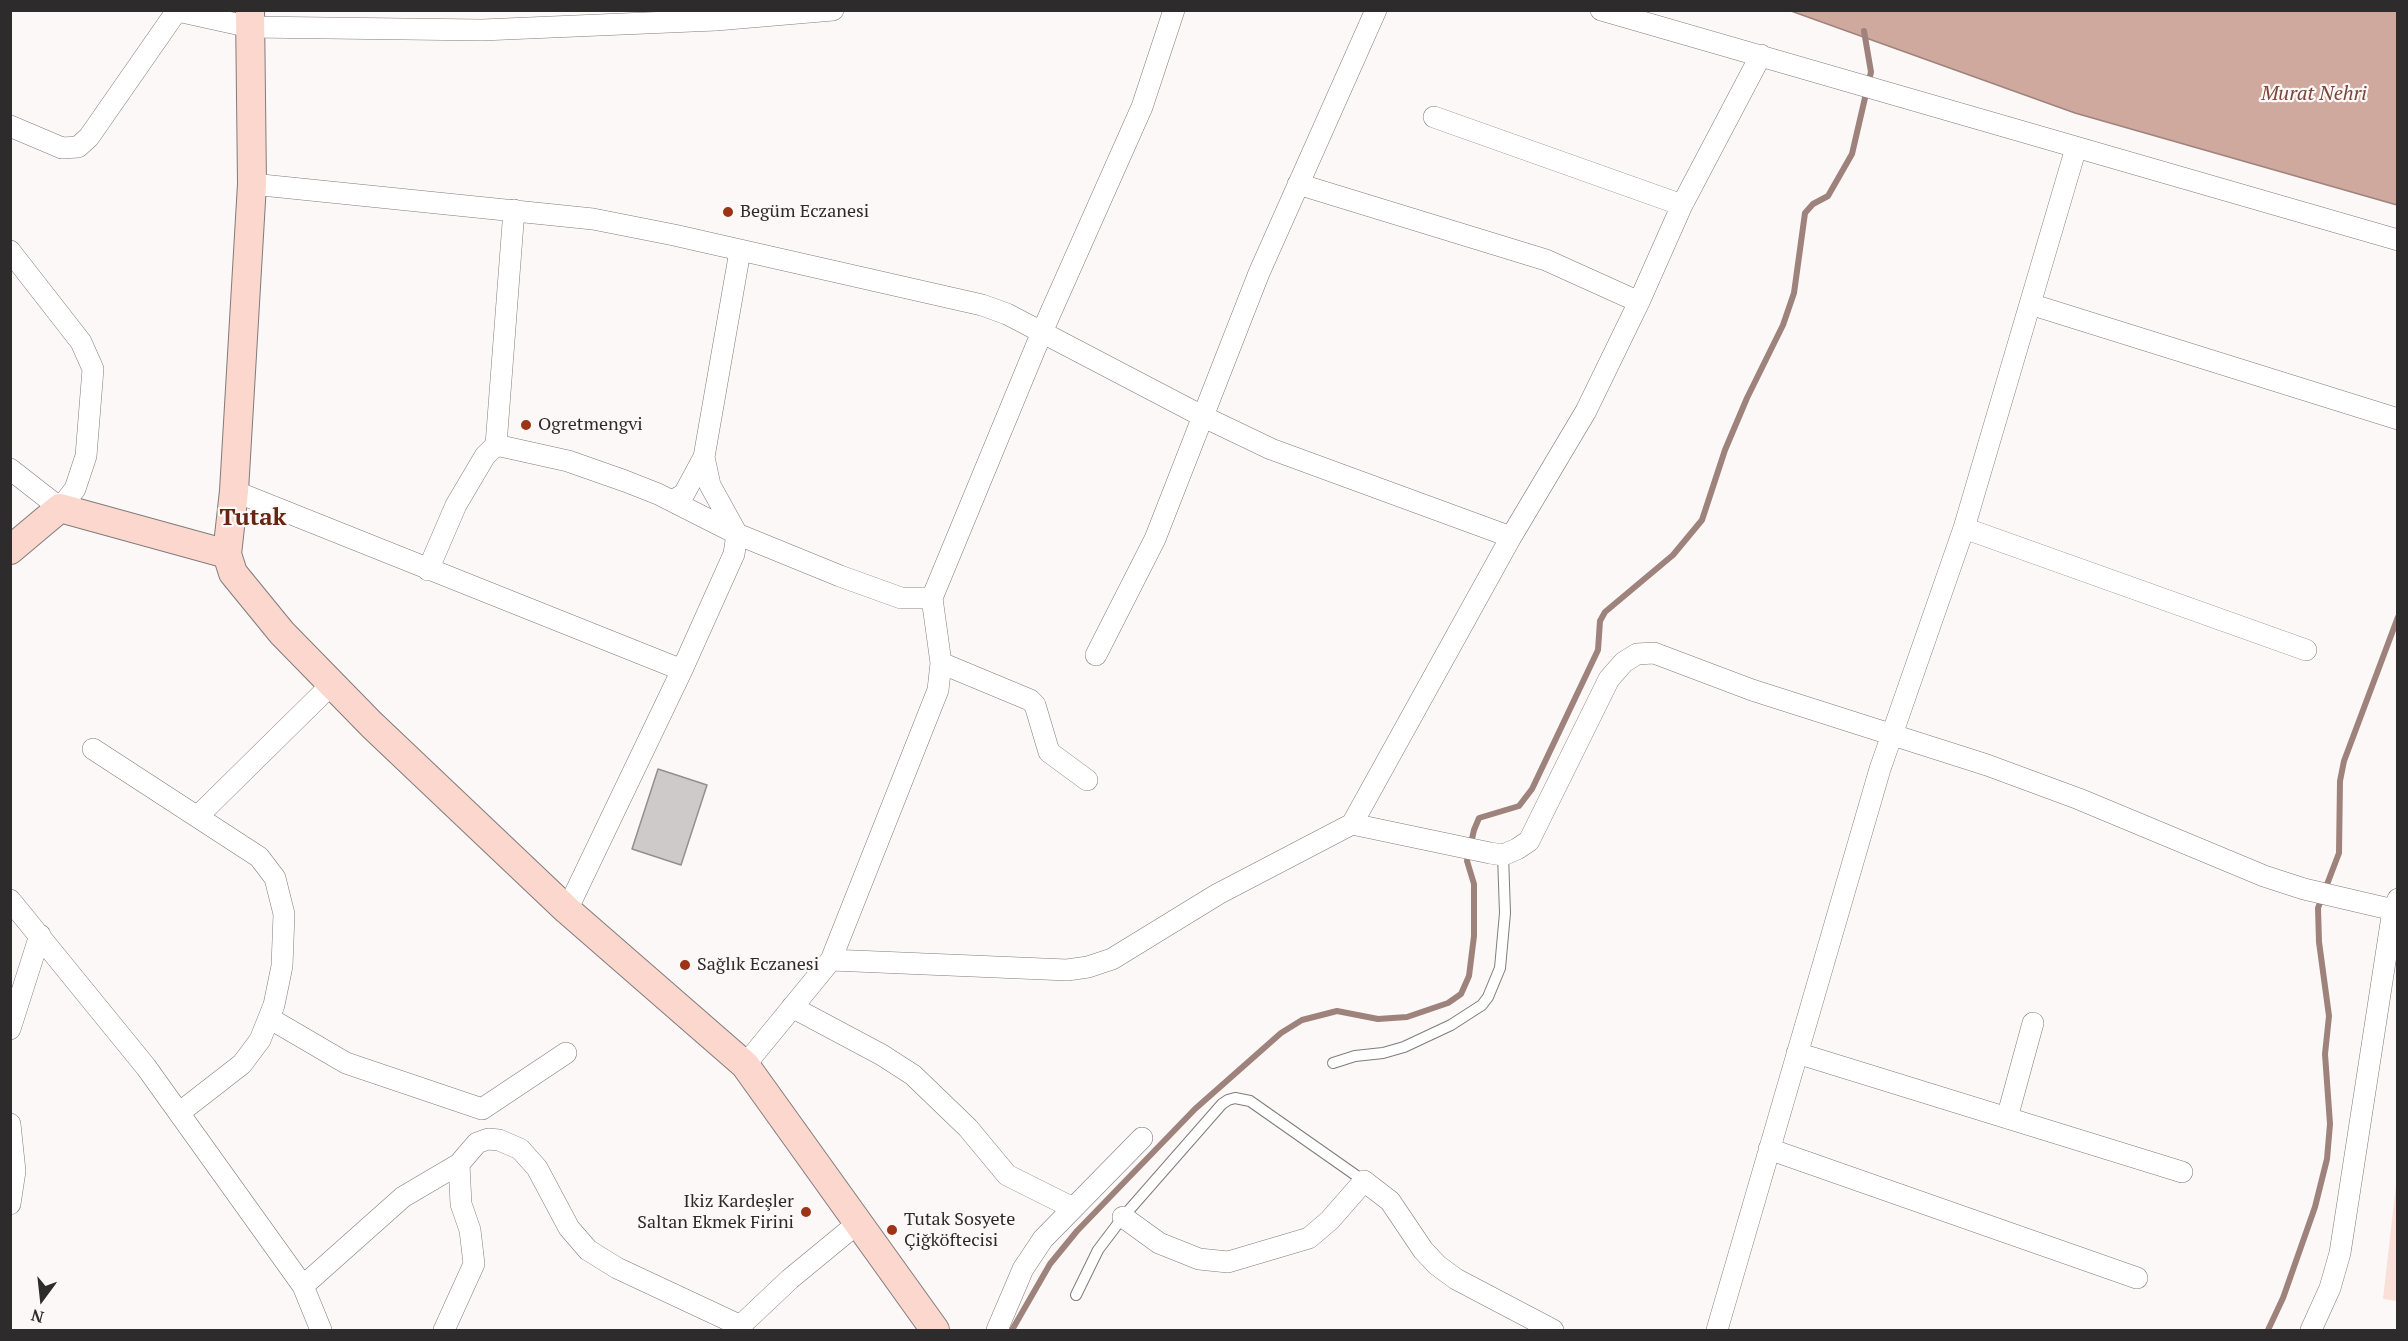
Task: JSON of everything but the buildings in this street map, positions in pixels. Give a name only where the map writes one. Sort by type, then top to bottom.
[{"type":"main road","points":[[250,19],[252,184],[234,491],[227,554],[233,573],[243,588],[331,685],[567,910],[745,1065],[935,1330]]},
{"type":"main road","points":[[10,549],[60,508],[227,554]]},
{"type":"street","points":[[10,126],[62,148],[78,147],[89,137],[174,11],[250,19],[482,30],[716,20],[833,10]]},
{"type":"street","points":[[745,1065],[831,960],[938,690],[941,663],[932,598],[1042,332],[1142,107],[1174,10]]},
{"type":"street","points":[[1096,655],[1147,557],[1202,416],[1298,184],[1376,10]]},
{"type":"street","points":[[1601,10],[2397,240]]},
{"type":"street","points":[[831,960],[1067,970],[1088,967],[1112,959],[1218,894],[1352,824],[1511,537],[1586,411],[1639,302],[1682,205],[1761,55]]},
{"type":"street","points":[[1434,117],[1682,205]]},
{"type":"street","points":[[1717,1330],[1880,769],[1964,528],[2076,148]]},
{"type":"street","points":[[252,184],[514,210],[605,222],[982,305],[1042,332],[1202,416],[1271,449],[1511,537]]},
{"type":"street","points":[[1298,184],[1545,260],[1639,302]]},
{"type":"street","points":[[428,570],[456,505],[485,456],[496,445],[514,210]]},
{"type":"street","points":[[672,501],[684,494],[704,457],[740,250]]},
{"type":"street","points":[[10,251],[81,342],[93,369],[86,456],[75,489],[60,508],[10,469]]},
{"type":"street","points":[[2030,304],[2397,419]]},
{"type":"street","points":[[496,445],[568,461],[672,501],[737,534],[901,598],[932,598]]},
{"type":"street","points":[[567,910],[726,575],[737,534],[710,485],[704,457]]},
{"type":"street","points":[[234,491],[682,670]]},
{"type":"street","points":[[1964,528],[2306,650]]},
{"type":"street","points":[[1352,824],[1496,854],[1529,841],[1609,679],[1624,662],[1637,654],[1654,653],[1752,690],[2079,798],[2235,865],[2304,889],[2339,898],[2396,907],[2340,1253],[2330,1288],[2311,1330]]},
{"type":"street","points":[[941,663],[1030,700],[1035,705],[1049,752],[1087,780]]},
{"type":"street","points":[[198,816],[331,685]]},
{"type":"street","points":[[93,749],[259,857],[274,878],[284,914],[282,966],[269,1018],[260,1040],[242,1064],[179,1113]]},
{"type":"street","points":[[10,900],[124,1039],[179,1113],[303,1286],[321,1330]]},
{"type":"street","points":[[10,1029],[40,935]]},
{"type":"street","points":[[792,1007],[872,1050],[913,1076],[968,1128],[1007,1175],[1071,1208]]},
{"type":"street","points":[[269,1018],[346,1063],[482,1109]]},
{"type":"street","points":[[2007,1118],[2033,1023]]},
{"type":"street","points":[[482,1109],[566,1053]]},
{"type":"street","points":[[1797,1053],[2182,1172]]},
{"type":"street","points":[[482,1109],[488,1139]]},
{"type":"street","points":[[10,1124],[15,1171],[10,1204]]},
{"type":"street","points":[[997,1330],[1023,1269],[1043,1239],[1142,1138]]},
{"type":"street","points":[[303,1286],[403,1197],[459,1164],[477,1143],[488,1139],[499,1140],[520,1149],[537,1168],[568,1228],[588,1250],[617,1268],[738,1328],[790,1279],[858,1223]]},
{"type":"street","points":[[1769,1149],[2137,1278]]},
{"type":"street","points":[[444,1330],[474,1264],[470,1230],[461,1204],[459,1164]]},
{"type":"street","points":[[1123,1217],[1160,1243],[1199,1259],[1228,1262],[1309,1238],[1330,1220],[1364,1181],[1390,1201],[1423,1250],[1437,1265],[1456,1279],[1553,1330]]},
{"type":"lane","points":[[1333,1063],[1355,1056],[1383,1053],[1404,1047],[1451,1024],[1482,1005],[1488,998],[1500,968],[1505,913],[1496,854]]},
{"type":"lane","points":[[1076,1295],[1098,1250],[1123,1217],[1222,1104],[1235,1098],[1250,1101],[1364,1181]]},
{"type":"shaded area","points":[[2397,1176],[2397,1301],[2383,1299]]},
{"type":"water","name":"Murat Nehri","points":[[1791,11],[2397,11],[2397,205],[2075,113]]},
{"type":"waterway","points":[[1012,1330],[1050,1264],[1077,1231],[1195,1109],[1281,1033],[1302,1020],[1337,1011],[1378,1019],[1407,1017],[1448,1003],[1461,994],[1469,976],[1474,936],[1474,884],[1467,861],[1479,818],[1519,806],[1532,789],[1598,650],[1600,621],[1605,612],[1673,555],[1702,520],[1725,450],[1747,398],[1783,325],[1794,293],[1805,213],[1813,204],[1828,196],[1852,154],[1871,72],[1864,31]]},
{"type":"waterway","points":[[2268,1330],[2283,1298],[2315,1207],[2327,1159],[2330,1124],[2325,1054],[2329,1016],[2319,942],[2318,908],[2339,853],[2340,781],[2344,761],[2398,617]]},
{"type":"place","name":"Begüm Eczanesi","points":[[728,212]]},
{"type":"place","name":"Ogretmengvi","points":[[526,425]]},
{"type":"place","name":"Sağlık Eczanesi","points":[[685,965]]},
{"type":"place","name":"Ikiz Kardeşler Saltan Ekmek Firini","points":[[806,1212]]},
{"type":"place","name":"Tutak Sosyete Çiğköftecisi","points":[[892,1230]]},
{"type":"district","name":"Tutak","points":[[253,518]]}]
